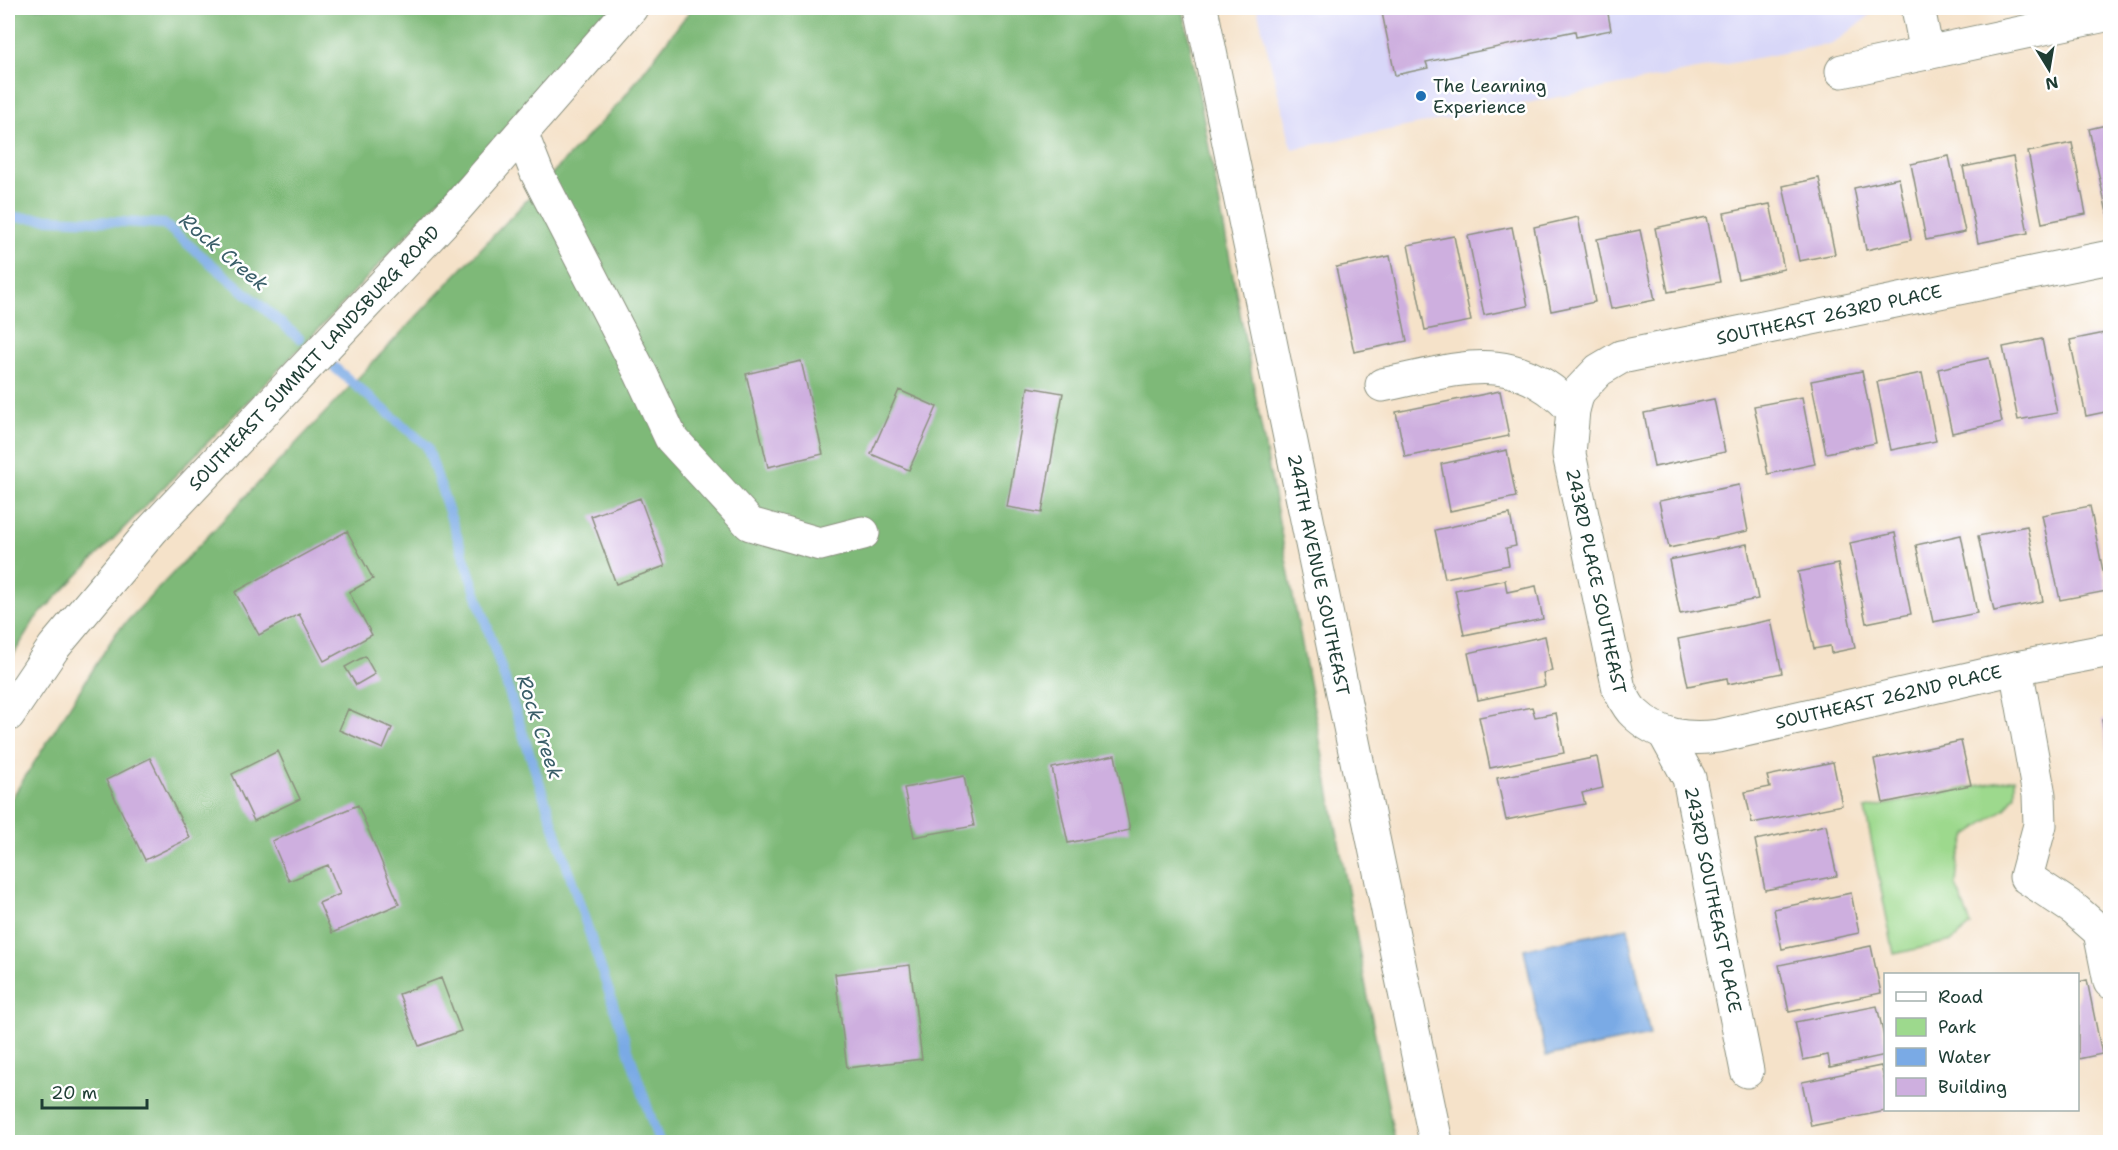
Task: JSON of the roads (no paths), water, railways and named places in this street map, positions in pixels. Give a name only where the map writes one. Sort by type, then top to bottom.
[{"type":"street","name":"SOUTHEAST SUMMIT LANDSBURG ROAD","points":[[8,716],[54,647],[152,530],[449,216],[631,8]]},
{"type":"street","name":"244TH AVENUE SOUTHEAST","points":[[1201,8],[1437,1143]]},
{"type":"street","points":[[1918,8],[1927,53]]},
{"type":"street","points":[[1842,70],[2110,14]]},
{"type":"street","points":[[522,135],[537,173],[671,438],[750,524],[820,544],[863,533]]},
{"type":"street","name":"SOUTHEAST 263RD PLACE","points":[[1572,410],[1578,392],[1599,370],[1621,357],[2110,257]]},
{"type":"street","points":[[1382,385],[1491,366],[1520,372],[1555,392],[1572,410]]},
{"type":"street","name":"243RD PLACE SOUTHEAST","points":[[1572,410],[1569,454],[1618,689],[1632,713],[1665,734]]},
{"type":"street","name":"SOUTHEAST 262ND PLACE","points":[[1665,734],[1696,739],[1719,736],[2016,668],[2110,650]]},
{"type":"street","points":[[2016,668],[2039,795],[2040,825],[2026,877],[2074,909],[2100,932],[2110,982]]},
{"type":"street","name":"243RD SOUTHEAST PLACE","points":[[1665,734],[1689,778],[1747,1071]]},
{"type":"water","points":[[1628,928],[1650,1035],[1546,1056],[1524,949]]},
{"type":"waterway","name":"Rock Creek","points":[[8,217],[164,224],[299,338]]},
{"type":"waterway","name":"Rock Creek","points":[[328,362],[427,446],[659,1142]]},
{"type":"place","name":"The Learning Experience","points":[[1421,96]]}]
